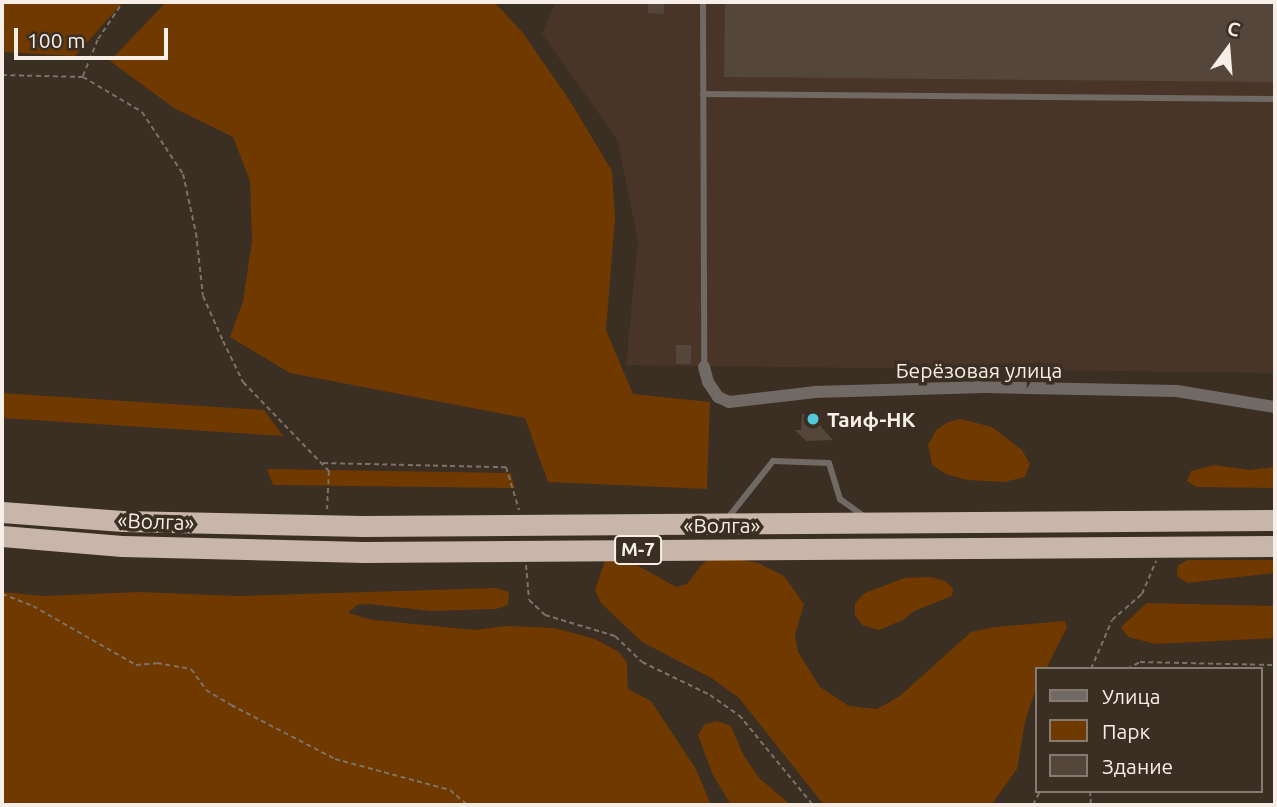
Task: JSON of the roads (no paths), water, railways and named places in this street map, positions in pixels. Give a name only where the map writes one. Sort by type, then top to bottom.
[{"type":"highway","name":"«Волга»","points":[[2,512],[122,521],[326,525],[1275,520]]},
{"type":"highway","name":"«Волга»","points":[[2,536],[122,545],[364,552],[1275,546]]},
{"type":"street","name":"Берёзовая улица","points":[[704,367],[708,382],[718,397],[729,402],[815,392],[985,387],[1177,391],[1275,407]]},
{"type":"lane","points":[[703,2],[704,367]]},
{"type":"lane","points":[[703,94],[1275,99]]},
{"type":"lane","points":[[723,523],[773,461],[829,463],[840,499],[872,523]]},
{"type":"place","name":"Таиф-НК","points":[[813,419]]}]
